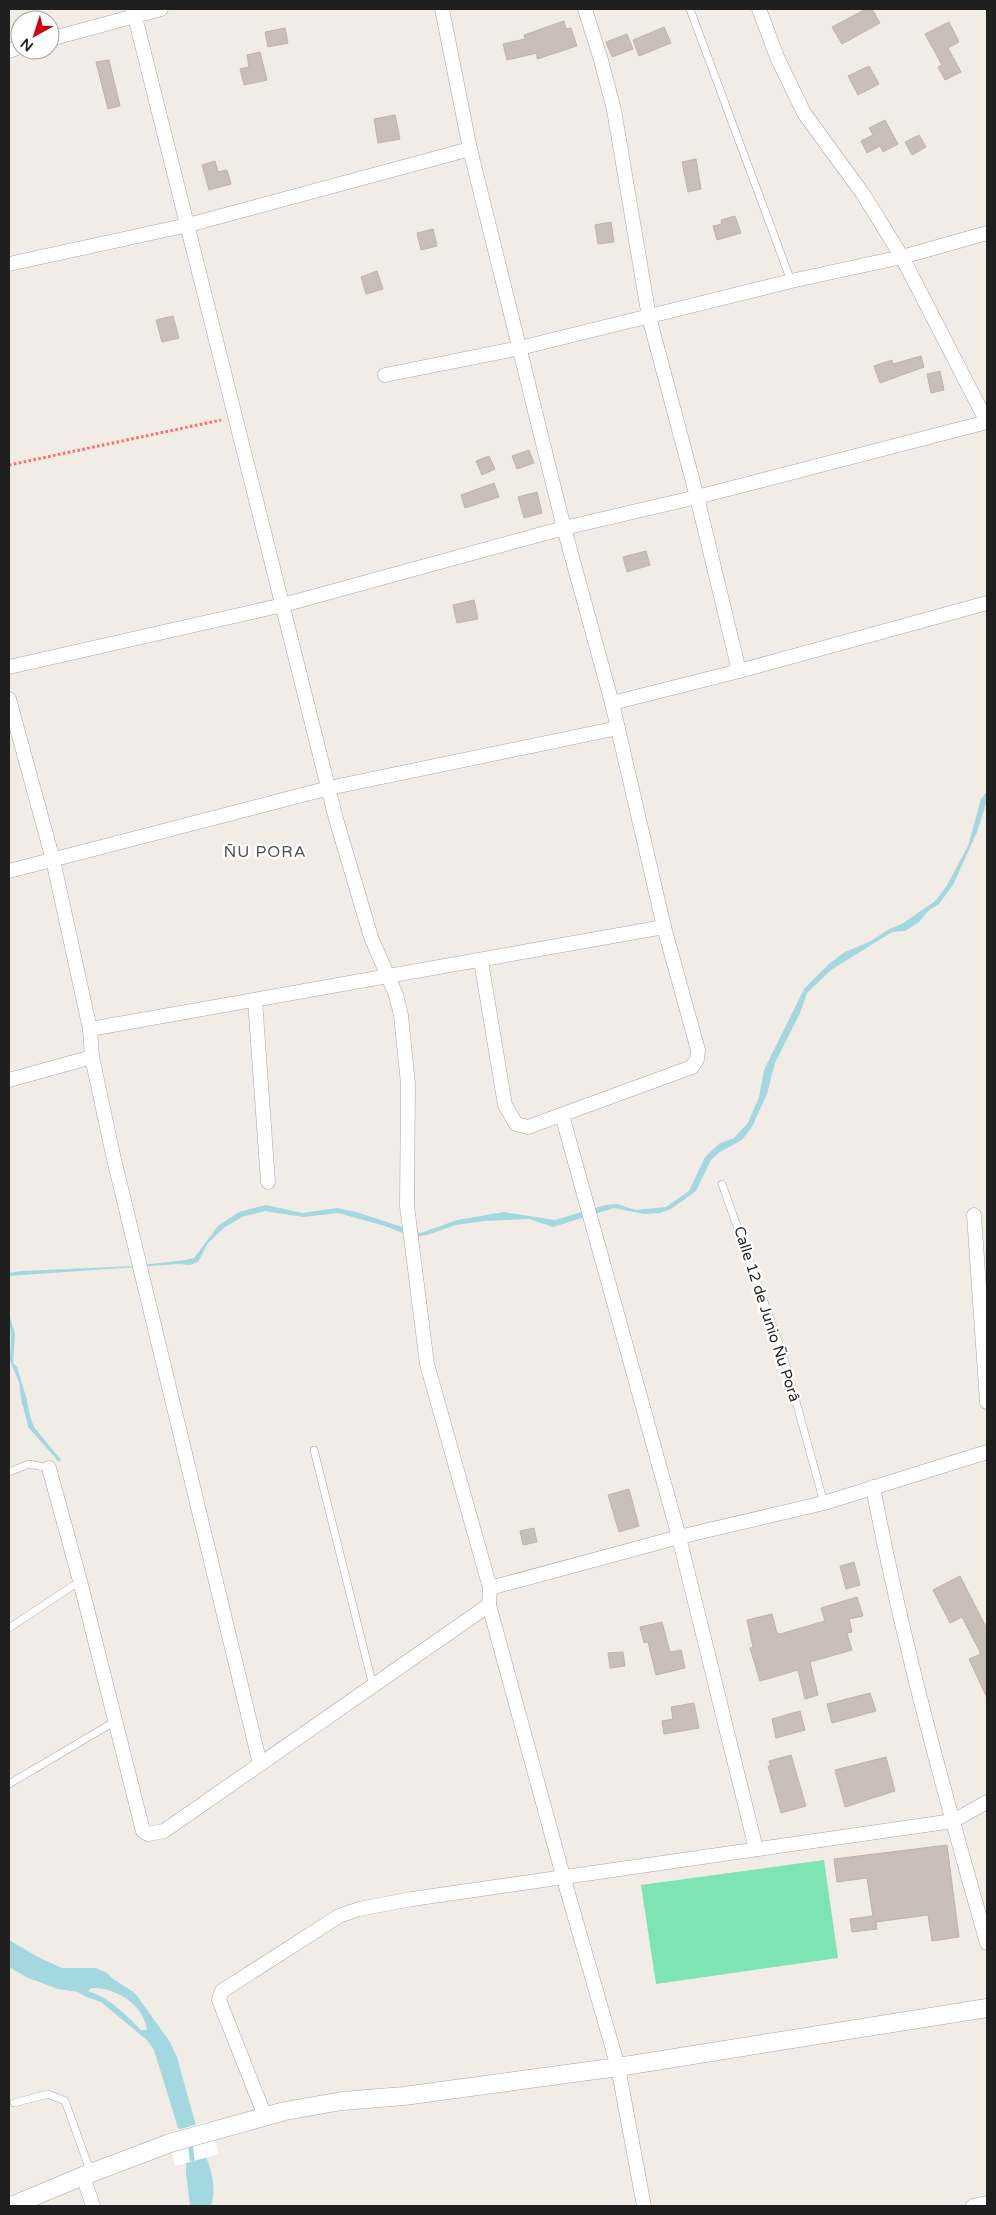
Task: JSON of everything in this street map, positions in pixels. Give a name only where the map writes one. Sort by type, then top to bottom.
[{"type":"street","points":[[60,36],[134,12],[161,9]]},
{"type":"street","points":[[442,9],[470,149],[564,528],[612,703],[664,927],[698,1050],[698,1059],[692,1067],[562,1115],[528,1127],[516,1124],[509,1115],[505,1105],[481,960]]},
{"type":"street","points":[[585,9],[602,60],[614,110],[648,317],[697,497],[740,671]]},
{"type":"street","points":[[9,668],[283,605],[564,528],[697,497],[987,422],[902,256],[863,194],[804,113],[777,57],[759,9]]},
{"type":"street","points":[[134,12],[330,788],[336,819],[371,936],[389,976],[401,1016],[408,1084],[407,1206],[427,1364],[490,1588],[489,1605],[563,1876],[618,2067],[644,2206]]},
{"type":"street","points":[[9,264],[188,225],[470,149]]},
{"type":"street","points":[[386,375],[520,348],[791,281],[902,256],[987,233]]},
{"type":"street","points":[[612,703],[740,671],[987,603]]},
{"type":"street","points":[[9,699],[53,860],[90,1029],[92,1056],[113,1155],[260,1764]]},
{"type":"street","points":[[9,871],[330,788],[618,728]]},
{"type":"street","points":[[90,1029],[664,927]]},
{"type":"street","points":[[256,1000],[268,1182]]},
{"type":"street","points":[[9,1080],[92,1056]]},
{"type":"street","points":[[562,1115],[679,1537],[756,1849]]},
{"type":"street","points":[[974,1216],[987,1402]]},
{"type":"street","points":[[490,1588],[679,1537],[824,1503],[873,1486],[987,1452]]},
{"type":"street","points":[[49,1468],[80,1581],[143,1831],[148,1834],[164,1831],[374,1687],[489,1605]]},
{"type":"street","points":[[873,1486],[889,1569],[953,1821],[987,1943]]},
{"type":"street","points":[[265,2116],[220,2000],[222,1991],[339,1916],[359,1909],[412,1899],[953,1821],[987,1802]]},
{"type":"street","points":[[11,2206],[87,2174],[170,2143],[265,2116],[342,2101],[404,2096],[618,2067],[987,2008]]},
{"type":"street","points":[[87,2174],[93,2206]]},
{"type":"street","points":[[973,2206],[987,2203]]},
{"type":"lane","points":[[690,9],[791,281]]},
{"type":"lane","name":"Calle 12 de Junio Ñu Porâ","points":[[722,1184],[784,1358],[824,1503]]},
{"type":"lane","points":[[314,1450],[374,1687]]},
{"type":"lane","points":[[9,1472],[29,1464],[49,1468]]},
{"type":"lane","points":[[9,1628],[80,1581]]},
{"type":"lane","points":[[9,1784],[114,1722]]},
{"type":"lane","points":[[14,2103],[48,2094],[65,2101],[87,2174]]},
{"type":"path","points":[[9,465],[236,417]]},
{"type":"green space","points":[[824,1860],[838,1958],[656,1984],[641,1885]]},
{"type":"water","points":[[987,791],[987,801],[977,832],[953,885],[939,904],[928,911],[919,922],[905,931],[892,932],[831,970],[807,993],[800,1013],[775,1063],[767,1094],[752,1127],[742,1140],[720,1152],[711,1160],[696,1191],[671,1209],[660,1213],[644,1214],[614,1208],[553,1227],[529,1219],[484,1221],[456,1225],[427,1235],[413,1237],[385,1226],[338,1213],[303,1217],[265,1211],[242,1217],[225,1227],[208,1243],[198,1262],[190,1265],[179,1264],[9,1276],[9,1273],[21,1271],[134,1266],[194,1258],[218,1226],[239,1212],[266,1205],[302,1213],[337,1208],[356,1212],[421,1233],[457,1220],[504,1212],[555,1220],[605,1205],[617,1204],[636,1210],[666,1207],[689,1191],[705,1157],[720,1143],[734,1138],[748,1123],[759,1097],[764,1070],[804,989],[830,963],[845,952],[869,942],[891,928],[902,924],[935,901],[946,887],[968,846],[981,799]]},
{"type":"water","points":[[9,1314],[15,1334],[13,1363],[17,1367],[27,1400],[22,1406],[19,1382],[10,1361],[11,1337]]},
{"type":"water","points":[[28,1411],[34,1427],[61,1460],[59,1462],[28,1427],[25,1412]]},
{"type":"water","points":[[9,1940],[62,1968],[96,1968],[107,1973],[135,1993],[170,2042],[177,2057],[196,2126],[179,2131],[154,2050],[148,2041],[101,2002],[78,1992],[58,1989],[26,1977],[9,1967]],"holes":[[[91,1988],[100,1988],[118,1994],[134,2005],[145,2021],[147,2030],[141,2030],[110,2002],[88,1991]]]},
{"type":"water","points":[[203,2149],[212,2178],[213,2199],[211,2206],[190,2206],[186,2173],[186,2153]]},
{"type":"pier","points":[[210,2121],[219,2154],[175,2166],[166,2133]]},
{"type":"building","points":[[866,9],[872,9],[880,23],[842,44],[832,27]]},
{"type":"building","points":[[564,21],[566,29],[571,28],[577,46],[537,59],[537,53],[507,60],[503,44],[525,39],[524,35]]},
{"type":"building","points":[[949,22],[959,42],[948,48],[961,72],[945,80],[938,67],[942,65],[925,34]]},
{"type":"building","points":[[664,27],[671,43],[639,56],[633,40]]},
{"type":"building","points":[[285,28],[288,43],[268,47],[265,32]]},
{"type":"building","points":[[627,34],[633,49],[612,57],[606,42]]},
{"type":"building","points":[[260,52],[267,80],[244,85],[240,69],[249,67],[247,55]]},
{"type":"building","points":[[109,60],[120,106],[108,109],[96,62]]},
{"type":"building","points":[[869,66],[879,84],[858,95],[848,76]]},
{"type":"building","points":[[395,115],[400,139],[378,143],[374,119]]},
{"type":"building","points":[[885,120],[898,144],[883,152],[880,146],[867,153],[861,141],[873,135],[869,128]]},
{"type":"building","points":[[919,135],[926,147],[912,155],[905,142]]},
{"type":"building","points":[[696,159],[701,189],[688,192],[682,162]]},
{"type":"building","points":[[215,161],[218,172],[227,170],[231,184],[209,190],[202,165]]},
{"type":"building","points":[[735,216],[741,233],[717,240],[713,226],[722,224],[721,220]]},
{"type":"building","points":[[611,222],[614,242],[598,244],[595,225]]},
{"type":"building","points":[[433,229],[437,246],[421,250],[417,233]]},
{"type":"building","points":[[377,271],[383,289],[366,294],[361,277]]},
{"type":"building","points":[[173,316],[179,338],[162,342],[156,320]]},
{"type":"building","points":[[921,356],[924,367],[880,383],[874,366],[892,360],[893,364]]},
{"type":"building","points":[[940,371],[944,390],[931,393],[927,374]]},
{"type":"building","points":[[529,450],[534,463],[517,469],[512,456]]},
{"type":"building","points":[[489,456],[495,469],[482,475],[476,461]]},
{"type":"building","points":[[494,483],[499,497],[465,508],[461,495]]},
{"type":"building","points":[[537,492],[542,513],[524,518],[518,497]]},
{"type":"building","points":[[646,551],[650,565],[627,572],[623,557]]},
{"type":"building","points":[[474,600],[478,619],[457,623],[453,605]]},
{"type":"building","points":[[629,1489],[639,1526],[619,1532],[608,1495]]},
{"type":"building","points":[[534,1528],[537,1542],[523,1545],[520,1531]]},
{"type":"building","points":[[854,1562],[860,1585],[846,1589],[840,1566]]},
{"type":"building","points":[[960,1576],[987,1629],[987,1698],[969,1659],[981,1654],[962,1617],[950,1623],[933,1590]]},
{"type":"building","points":[[857,1597],[863,1616],[849,1619],[852,1632],[847,1633],[852,1650],[810,1662],[818,1695],[805,1699],[798,1670],[760,1681],[750,1648],[753,1647],[747,1620],[772,1614],[777,1633],[780,1634],[825,1621],[821,1608]]},
{"type":"building","points":[[662,1622],[670,1652],[681,1650],[685,1668],[656,1675],[648,1642],[644,1643],[640,1627]]},
{"type":"building","points":[[623,1652],[625,1666],[610,1668],[608,1653]]},
{"type":"building","points":[[870,1693],[876,1711],[832,1723],[827,1704]]},
{"type":"building","points":[[694,1703],[699,1728],[664,1734],[662,1721],[673,1719],[671,1707]]},
{"type":"building","points":[[800,1711],[805,1730],[776,1738],[772,1719]]},
{"type":"building","points":[[791,1755],[806,1806],[781,1813],[768,1766],[771,1766],[769,1761]]},
{"type":"building","points":[[886,1757],[895,1791],[845,1807],[835,1770]]},
{"type":"building","points":[[947,1845],[959,1937],[932,1941],[928,1915],[876,1922],[877,1929],[852,1932],[850,1919],[873,1916],[867,1878],[837,1882],[834,1859]]},
{"type":"waterway","points":[[24,1399],[28,1417]]},
{"type":"waterway","points":[[190,2140],[192,2159]]},
{"type":"district","name":"ÑU PORA","points":[[265,851]]}]
